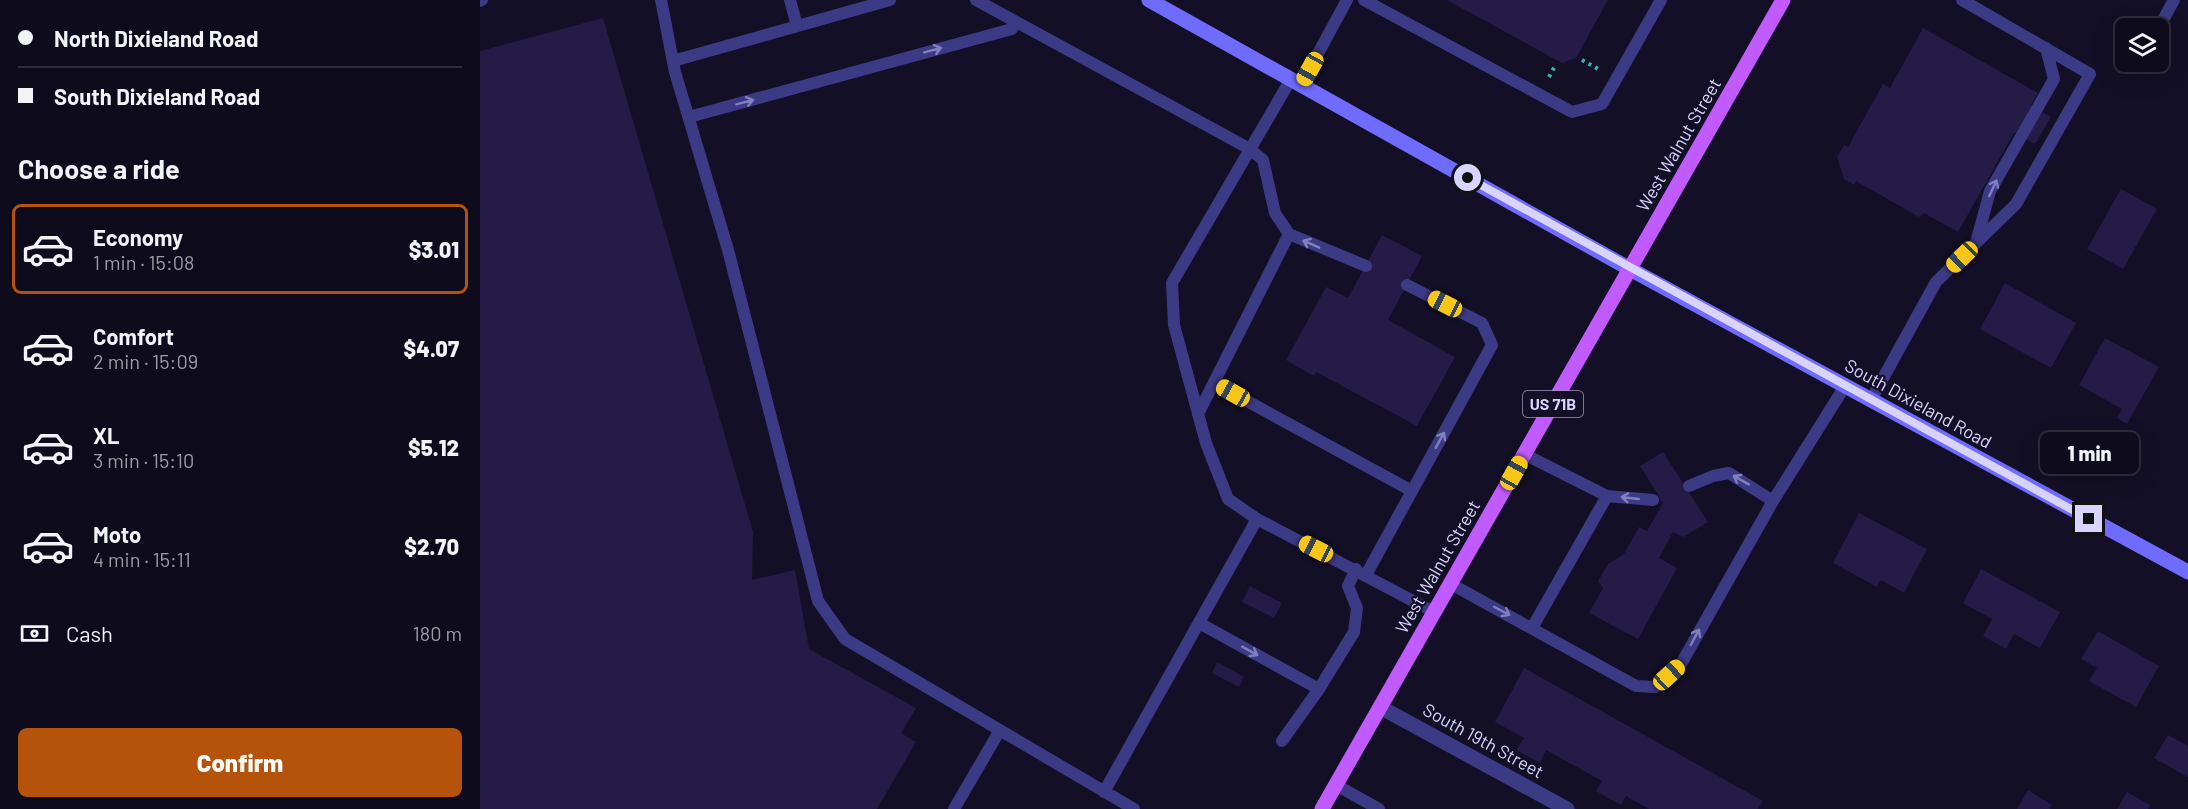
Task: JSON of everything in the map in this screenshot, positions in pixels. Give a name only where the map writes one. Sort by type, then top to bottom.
[{"type":"main road","name":"South Dixieland Road","points":[[1149,0],[1168,5],[1296,82],[1630,269],[2188,573]]},
{"type":"main road","name":"West Walnut Street","points":[[1322,809],[1630,269],[1777,2]]},
{"type":"street","name":"South 19th Street","points":[[1380,706],[1567,809]]},
{"type":"lane","points":[[661,0],[673,61],[728,250],[818,601],[845,639],[1134,809]]},
{"type":"lane","points":[[790,0],[797,26]]},
{"type":"lane","points":[[673,61],[890,0]]},
{"type":"lane","points":[[976,0],[1014,23],[1250,149],[1263,160],[1275,213],[1289,234],[1366,266]]},
{"type":"lane","points":[[1347,0],[1296,82],[1250,149],[1172,283],[1174,325],[1206,443],[1228,499],[1257,519],[1434,612]]},
{"type":"lane","points":[[1364,0],[1572,112],[1602,104],[1661,0]]},
{"type":"lane","points":[[1871,400],[1936,282],[2016,204],[2090,74],[1962,0]]},
{"type":"lane","points":[[2164,18],[2174,0]]},
{"type":"lane","points":[[688,117],[1012,29],[1014,23]]},
{"type":"lane","points":[[1975,244],[1990,191],[2054,79],[2046,48]]},
{"type":"lane","points":[[1198,414],[1289,234]]},
{"type":"lane","points":[[1282,741],[1319,689],[1354,632],[1357,608],[1348,586],[1361,572],[1412,491],[1492,345],[1482,322],[1407,285]]},
{"type":"lane","points":[[1214,383],[1412,491]]},
{"type":"lane","points":[[1450,584],[1636,686],[1656,687],[1681,664],[1773,501],[1845,386]]},
{"type":"lane","points":[[1524,454],[1607,496],[1653,500]]},
{"type":"lane","points":[[1689,486],[1713,476],[1729,473],[1773,501]]},
{"type":"lane","points":[[1532,628],[1607,496]]},
{"type":"lane","points":[[1104,792],[1257,519]]},
{"type":"lane","points":[[1199,623],[1319,689]]},
{"type":"lane","points":[[954,809],[1000,730]]},
{"type":"lane","points":[[1336,784],[1379,809]]},
{"type":"path","points":[[1582,60],[1603,72]]},
{"type":"path","points":[[1545,83],[1556,64]]},
{"type":"building","points":[[1447,0],[1608,0],[1576,58],[1562,63]]},
{"type":"building","points":[[603,18],[753,532],[752,580],[795,570],[809,649],[916,708],[901,733],[916,742],[877,809],[480,809],[480,51]]},
{"type":"building","points":[[1923,28],[2038,93],[2031,105],[2051,117],[2035,144],[2014,133],[1958,232],[1924,213],[1919,217],[1856,181],[1854,185],[1844,179],[1837,157],[1844,145],[1848,147],[1883,84],[1890,88]]},
{"type":"building","points":[[2121,189],[2157,209],[2123,269],[2087,249]]},
{"type":"building","points":[[1382,235],[1422,256],[1388,320],[1455,357],[1417,426],[1316,372],[1314,376],[1286,360],[1326,287],[1348,298]]},
{"type":"building","points":[[2005,283],[2076,323],[2051,368],[1980,329]]},
{"type":"building","points":[[2105,338],[2159,367],[2127,424],[2117,418],[2122,409],[2079,385]]},
{"type":"building","points":[[1663,452],[1708,522],[1683,537],[1673,532],[1659,558],[1677,568],[1638,639],[1589,613],[1603,588],[1598,581],[1608,564],[1624,554],[1639,527],[1647,531],[1663,503],[1640,466]]},
{"type":"building","points":[[1859,513],[1927,549],[1904,593],[1881,580],[1877,587],[1833,563]]},
{"type":"building","points":[[1981,569],[2060,612],[2040,648],[2014,634],[2006,649],[1983,636],[1992,619],[1963,603]]},
{"type":"building","points":[[1250,586],[1282,603],[1274,618],[1242,602]]},
{"type":"building","points":[[2098,631],[2159,666],[2136,707],[2089,681],[2097,668],[2081,659]]},
{"type":"building","points":[[1217,662],[1244,677],[1239,687],[1212,673]]},
{"type":"building","points":[[1524,668],[1763,801],[1758,809],[1649,809],[1626,796],[1621,805],[1596,791],[1602,781],[1546,750],[1540,763],[1516,750],[1524,738],[1495,722]]},
{"type":"building","points":[[2168,735],[2188,746],[2188,777],[2154,758]]},
{"type":"building","points":[[2028,790],[2052,805],[2050,809],[2017,809]]},
{"type":"building","points":[[2127,792],[2150,805],[2148,809],[2117,809]]},
{"type":"route","points":[[1468,178],[2089,519]]}]
